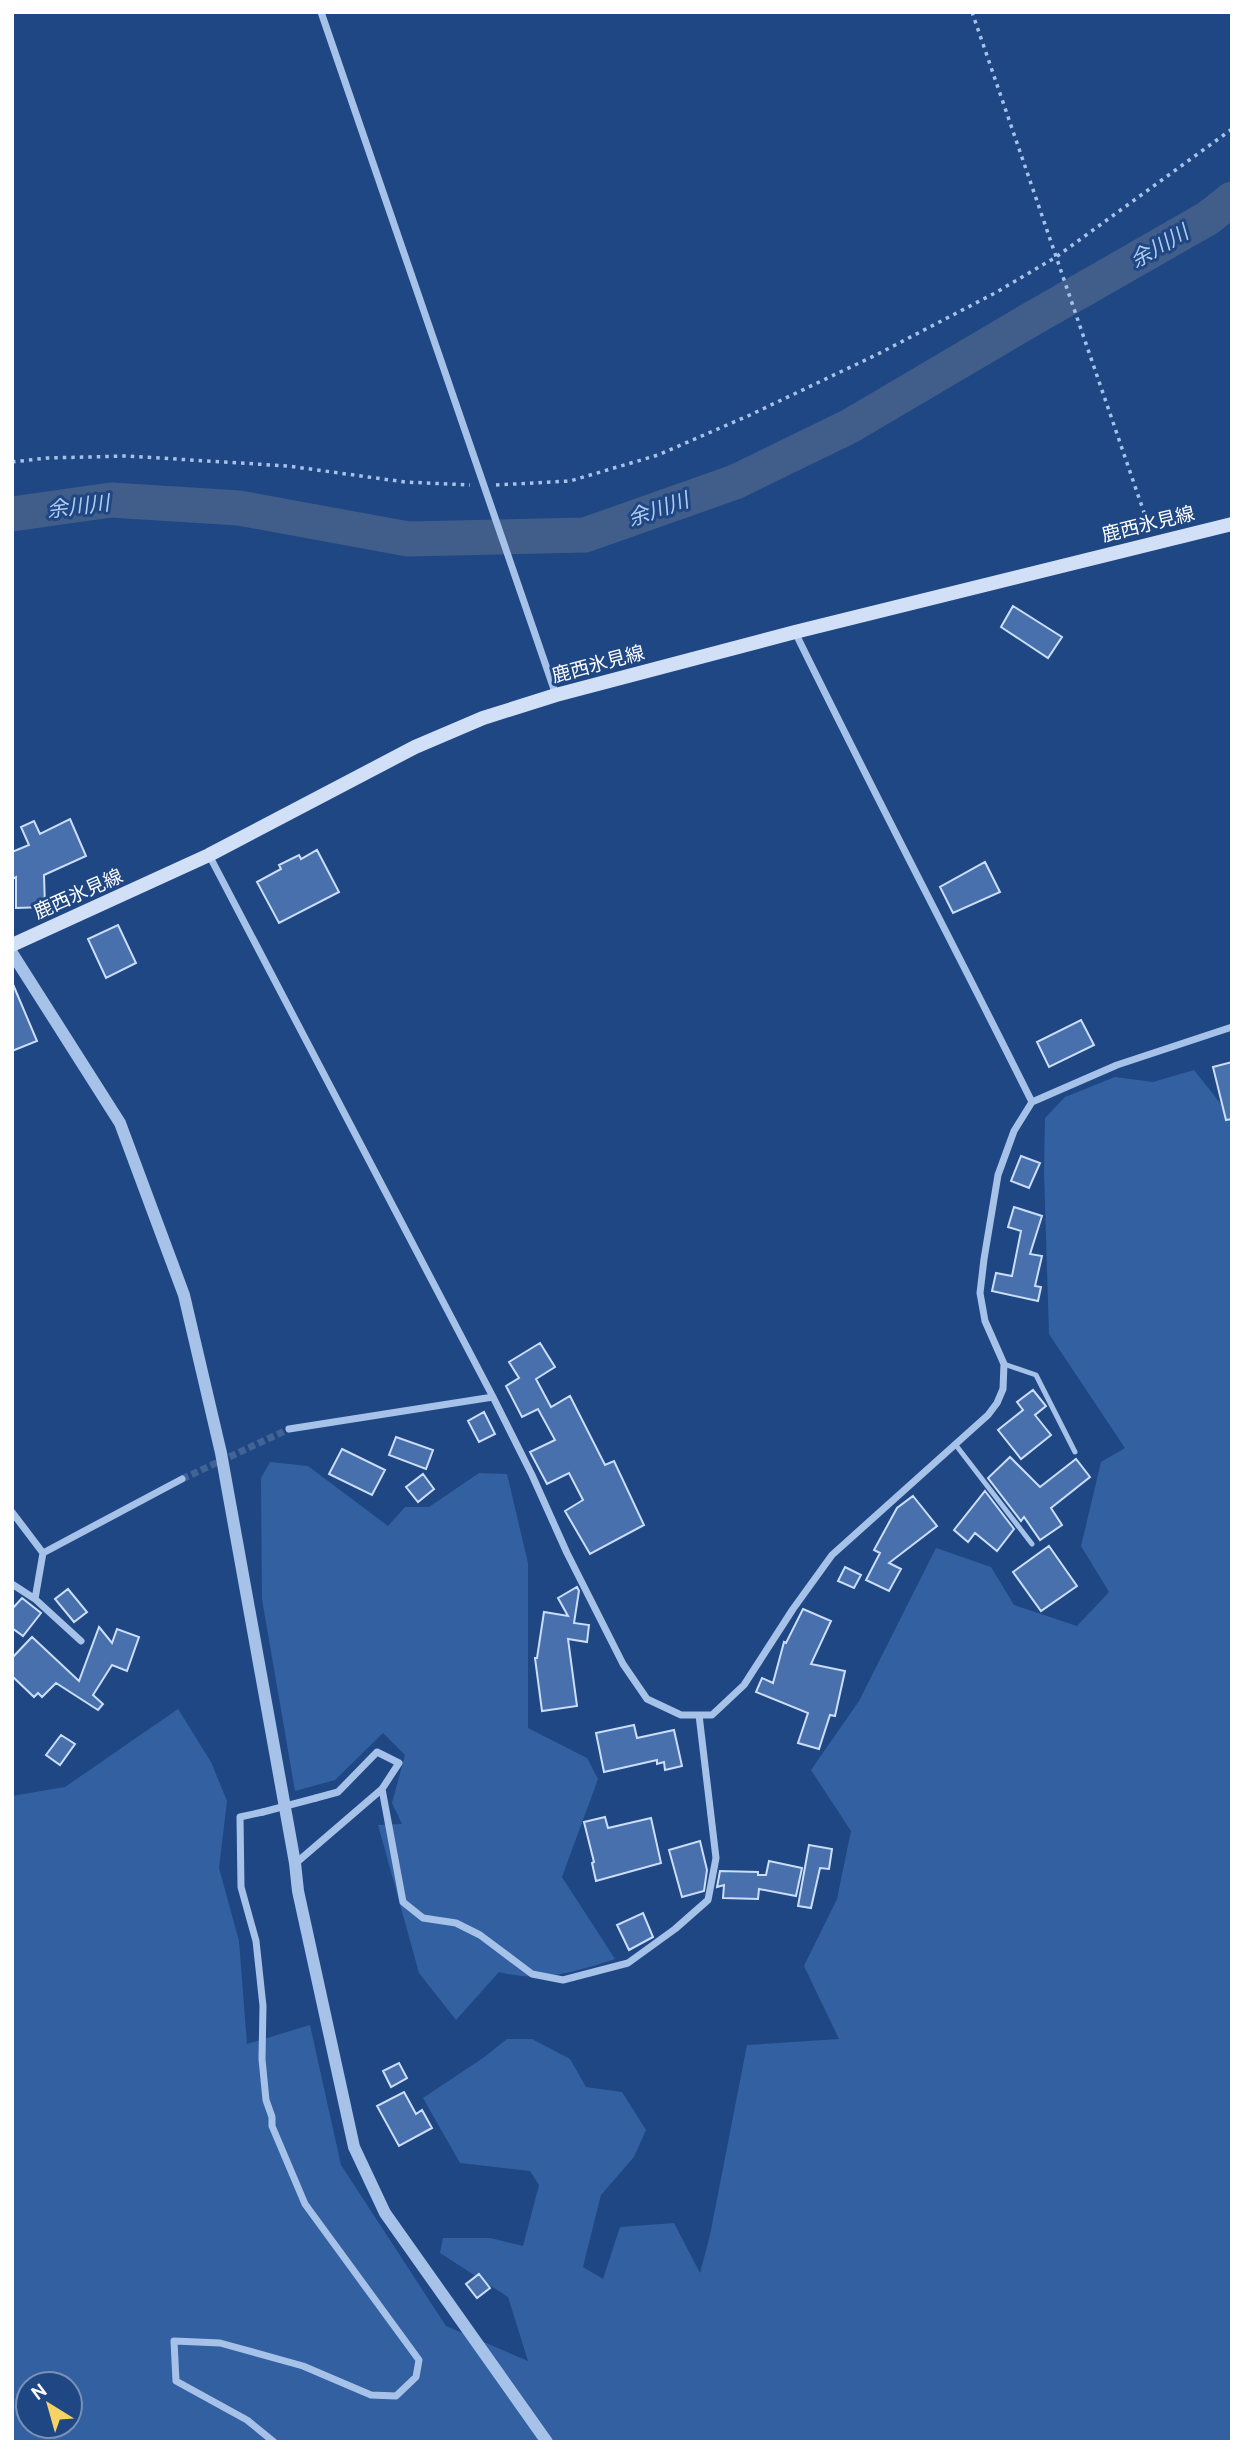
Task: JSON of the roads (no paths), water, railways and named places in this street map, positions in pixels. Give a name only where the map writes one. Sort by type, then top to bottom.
[{"type":"main road","name":"鹿西氷見線","points":[[12,945],[209,855],[415,747],[483,719],[556,695],[795,632],[1232,524]]},
{"type":"street","points":[[321,12],[556,695]]},
{"type":"street","points":[[795,632],[898,841],[985,1004],[1032,1102]]},
{"type":"street","points":[[209,855],[493,1397],[623,1664],[647,1699],[681,1715],[712,1715],[744,1685],[832,1555],[988,1415],[997,1403],[1003,1390],[1004,1364],[984,1312],[980,1293],[998,1175],[1014,1131],[1032,1102],[1117,1065],[1232,1027]]},
{"type":"street","points":[[12,953],[120,1123],[184,1295],[221,1453],[298,1891],[354,2147],[386,2213],[547,2442]]},
{"type":"street","points":[[289,1429],[493,1397]]},
{"type":"street","points":[[43,1553],[182,1479]]},
{"type":"street","points":[[12,1512],[43,1553],[36,1599]]},
{"type":"street","points":[[12,1584],[36,1599],[81,1641]]},
{"type":"street","points":[[382,1789],[402,1902],[423,1918],[456,1923],[480,1936],[532,1974],[563,1980],[628,1963],[675,1929],[708,1900],[716,1858],[699,1716]]},
{"type":"street","points":[[274,2442],[247,2420],[176,2381],[174,2341],[220,2343],[274,2357],[303,2366],[370,2395],[396,2396],[416,2377],[419,2360],[366,2283],[306,2204],[272,2126],[262,2059],[263,2006],[256,1941],[241,1887],[240,1817],[338,1792],[377,1752],[399,1763],[382,1789],[295,1863]]},
{"type":"lane","points":[[1004,1364],[1036,1375],[1075,1452]]},
{"type":"lane","points":[[955,1444],[1032,1544]]},
{"type":"waterway","name":"余川川","points":[[12,514],[111,500],[239,508],[408,539],[585,535],[735,482],[850,426],[1208,218],[1232,199]]},
{"type":"tunnel","points":[[182,1479],[289,1429]]}]
